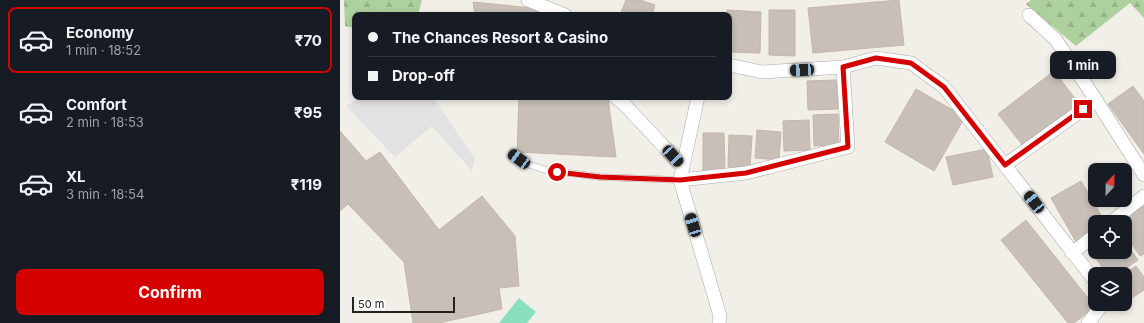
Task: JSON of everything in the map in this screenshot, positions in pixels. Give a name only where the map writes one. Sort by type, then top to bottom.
[{"type":"street","points":[[528,0],[557,12]]},
{"type":"street","points":[[1029,15],[1056,40],[1144,175]]},
{"type":"street","points":[[732,66],[762,72],[843,67],[876,58],[911,63],[944,87],[1088,272]]},
{"type":"street","points":[[680,180],[746,173],[848,147],[843,67]]},
{"type":"street","points":[[618,100],[683,167]]},
{"type":"street","points":[[697,100],[680,180],[720,316],[719,323]]},
{"type":"street","points":[[1005,165],[1096,100]]},
{"type":"street","points":[[1120,215],[1144,196]]},
{"type":"street","points":[[1072,253],[1088,240]]},
{"type":"street","points":[[1088,323],[1097,311]]},
{"type":"lane","points":[[512,153],[527,164],[546,170],[600,177],[680,180]]},
{"type":"green space","points":[[344,0],[422,0],[419,12],[352,12],[352,27],[345,26]]},
{"type":"green space","points":[[1031,0],[1144,0],[1144,18],[1130,3],[1076,46],[1026,4]]},
{"type":"green space","points":[[519,298],[536,312],[527,323],[499,323]]},
{"type":"shaded area","points":[[356,100],[435,100],[475,159],[472,171],[432,126],[395,157],[346,106]]},
{"type":"building","points":[[626,0],[640,0],[655,5],[653,12],[621,12]]},
{"type":"building","points":[[899,0],[904,45],[813,53],[808,8]]},
{"type":"building","points":[[473,2],[551,10],[551,12],[475,12]]},
{"type":"building","points":[[727,10],[761,12],[760,53],[732,52],[732,12],[727,12]]},
{"type":"building","points":[[769,10],[795,10],[795,56],[769,55]]},
{"type":"building","points":[[1054,71],[1080,105],[1024,147],[998,114]]},
{"type":"building","points":[[836,80],[838,109],[808,110],[807,81]]},
{"type":"building","points":[[1133,86],[1144,101],[1144,154],[1108,104]]},
{"type":"building","points":[[916,89],[965,117],[934,171],[885,142]]},
{"type":"building","points":[[519,100],[608,100],[616,157],[517,152]]},
{"type":"building","points":[[838,114],[839,145],[814,146],[813,115]]},
{"type":"building","points":[[809,120],[810,150],[784,151],[783,121]]},
{"type":"building","points":[[757,130],[781,132],[779,160],[755,158]]},
{"type":"building","points":[[340,131],[366,161],[380,152],[439,230],[482,196],[515,236],[519,286],[499,288],[502,309],[439,323],[413,323],[404,262],[348,204],[340,211]]},
{"type":"building","points":[[703,133],[724,133],[725,171],[703,171]]},
{"type":"building","points":[[729,135],[752,136],[750,168],[728,167]]},
{"type":"building","points":[[987,149],[993,177],[953,185],[946,157]]},
{"type":"building","points":[[1081,181],[1088,193],[1088,207],[1096,207],[1101,215],[1088,215],[1088,235],[1076,242],[1051,198]]},
{"type":"building","points":[[1144,206],[1144,254],[1140,256],[1132,244],[1132,215],[1130,215]]},
{"type":"building","points":[[1026,220],[1088,298],[1088,311],[1090,311],[1074,323],[1068,323],[1001,240]]},
{"type":"building","points":[[1132,252],[1138,260],[1128,267],[1102,267],[1097,259],[1132,259]]},
{"type":"building","points":[[1136,266],[1144,277],[1144,290],[1132,298],[1132,269]]},
{"type":"route","points":[[557,172],[600,177],[680,180],[746,173],[848,147],[843,67],[876,58],[911,63],[944,87],[1005,165],[1083,109]]}]
